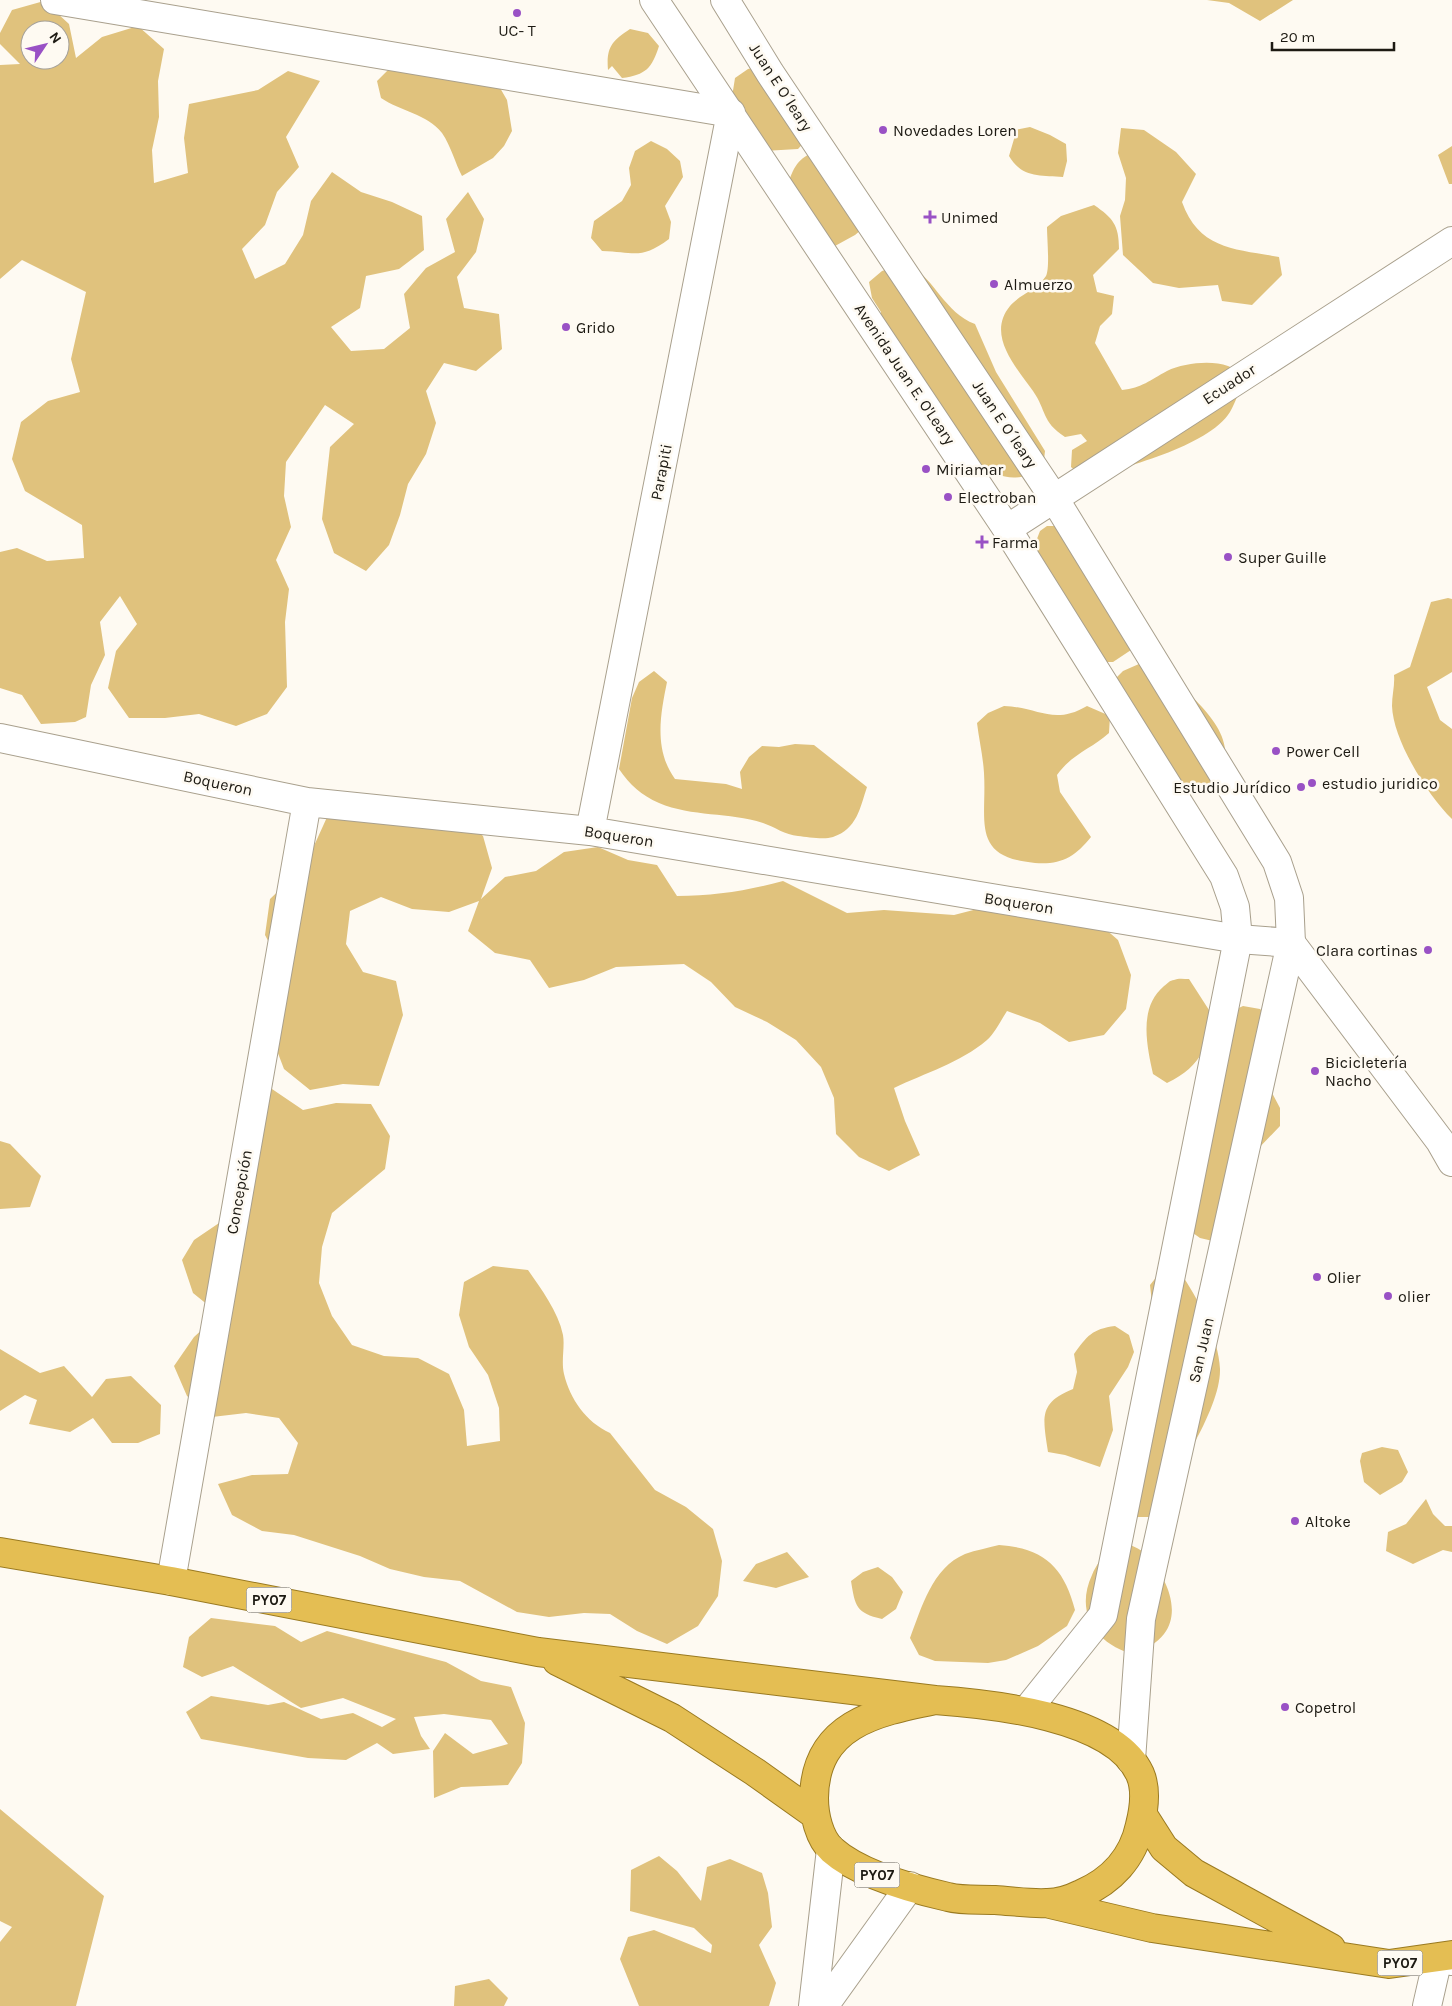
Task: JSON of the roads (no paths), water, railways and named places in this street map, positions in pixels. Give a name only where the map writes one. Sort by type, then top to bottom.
[{"type":"highway","name":"PY07","points":[[0,1552],[170,1581],[538,1652],[936,1700],[981,1703],[1026,1710],[1071,1724],[1104,1738],[1119,1748],[1131,1760],[1140,1773],[1144,1789],[1143,1815],[1137,1840],[1125,1860],[1109,1878],[1076,1897],[1049,1903]]},
{"type":"highway","name":"PY07","points":[[538,1652],[672,1718],[755,1772],[814,1814]]},
{"type":"highway","name":"PY07","points":[[936,1700],[893,1710],[855,1722],[824,1753],[814,1779],[814,1814],[831,1849],[861,1869],[950,1898],[1049,1903],[1152,1928],[1389,1964],[1447,1958]]},
{"type":"highway","name":"PY07","points":[[1143,1815],[1164,1848],[1194,1873],[1348,1957]]},
{"type":"street","points":[[55,0],[731,113]]},
{"type":"street","name":"Avenida Juan E. O'Leary","points":[[654,0],[1007,529],[1224,876],[1235,907],[1238,940]]},
{"type":"street","name":"Juan E O´leary","points":[[725,0],[776,82],[1054,498],[1277,862],[1289,898],[1291,943]]},
{"type":"street","name":"Parapiti","points":[[590,831],[731,113]]},
{"type":"street","name":"Ecuador","points":[[1007,529],[1452,240]]},
{"type":"street","name":"Boqueron","points":[[0,738],[308,802],[590,831],[1238,940],[1291,943]]},
{"type":"street","name":"Concepción","points":[[170,1581],[308,802]]},
{"type":"street","points":[[1026,1710],[1103,1614],[1238,940]]},
{"type":"street","points":[[1291,943],[1448,1145]]},
{"type":"street","name":"San Juan","points":[[1131,1760],[1141,1619],[1291,943]]},
{"type":"street","points":[[813,2006],[831,1849]]},
{"type":"street","points":[[824,2006],[910,1886]]},
{"type":"street","points":[[1428,2006],[1447,1958]]},
{"type":"place","name":"UC- T","points":[[517,13]]},
{"type":"place","name":"Novedades Loren","points":[[883,130]]},
{"type":"place","name":"Unimed","points":[[930,217]]},
{"type":"place","name":"Almuerzo","points":[[994,284]]},
{"type":"place","name":"Grido","points":[[566,327]]},
{"type":"place","name":"Miriamar","points":[[926,469]]},
{"type":"place","name":"Electroban","points":[[948,497]]},
{"type":"place","name":"Farma","points":[[982,542]]},
{"type":"place","name":"Super Guille","points":[[1228,557]]},
{"type":"place","name":"Power Cell","points":[[1276,751]]},
{"type":"place","name":"estudio juridico","points":[[1312,783]]},
{"type":"place","name":"Estudio Jurídico","points":[[1301,787]]},
{"type":"place","name":"Clara cortinas","points":[[1428,950]]},
{"type":"place","name":"Bicicletería Nacho","points":[[1315,1071]]},
{"type":"place","name":"Olier","points":[[1317,1277]]},
{"type":"place","name":"olier","points":[[1388,1296]]},
{"type":"place","name":"Altoke","points":[[1295,1521]]},
{"type":"place","name":"Copetrol","points":[[1285,1707]]}]
